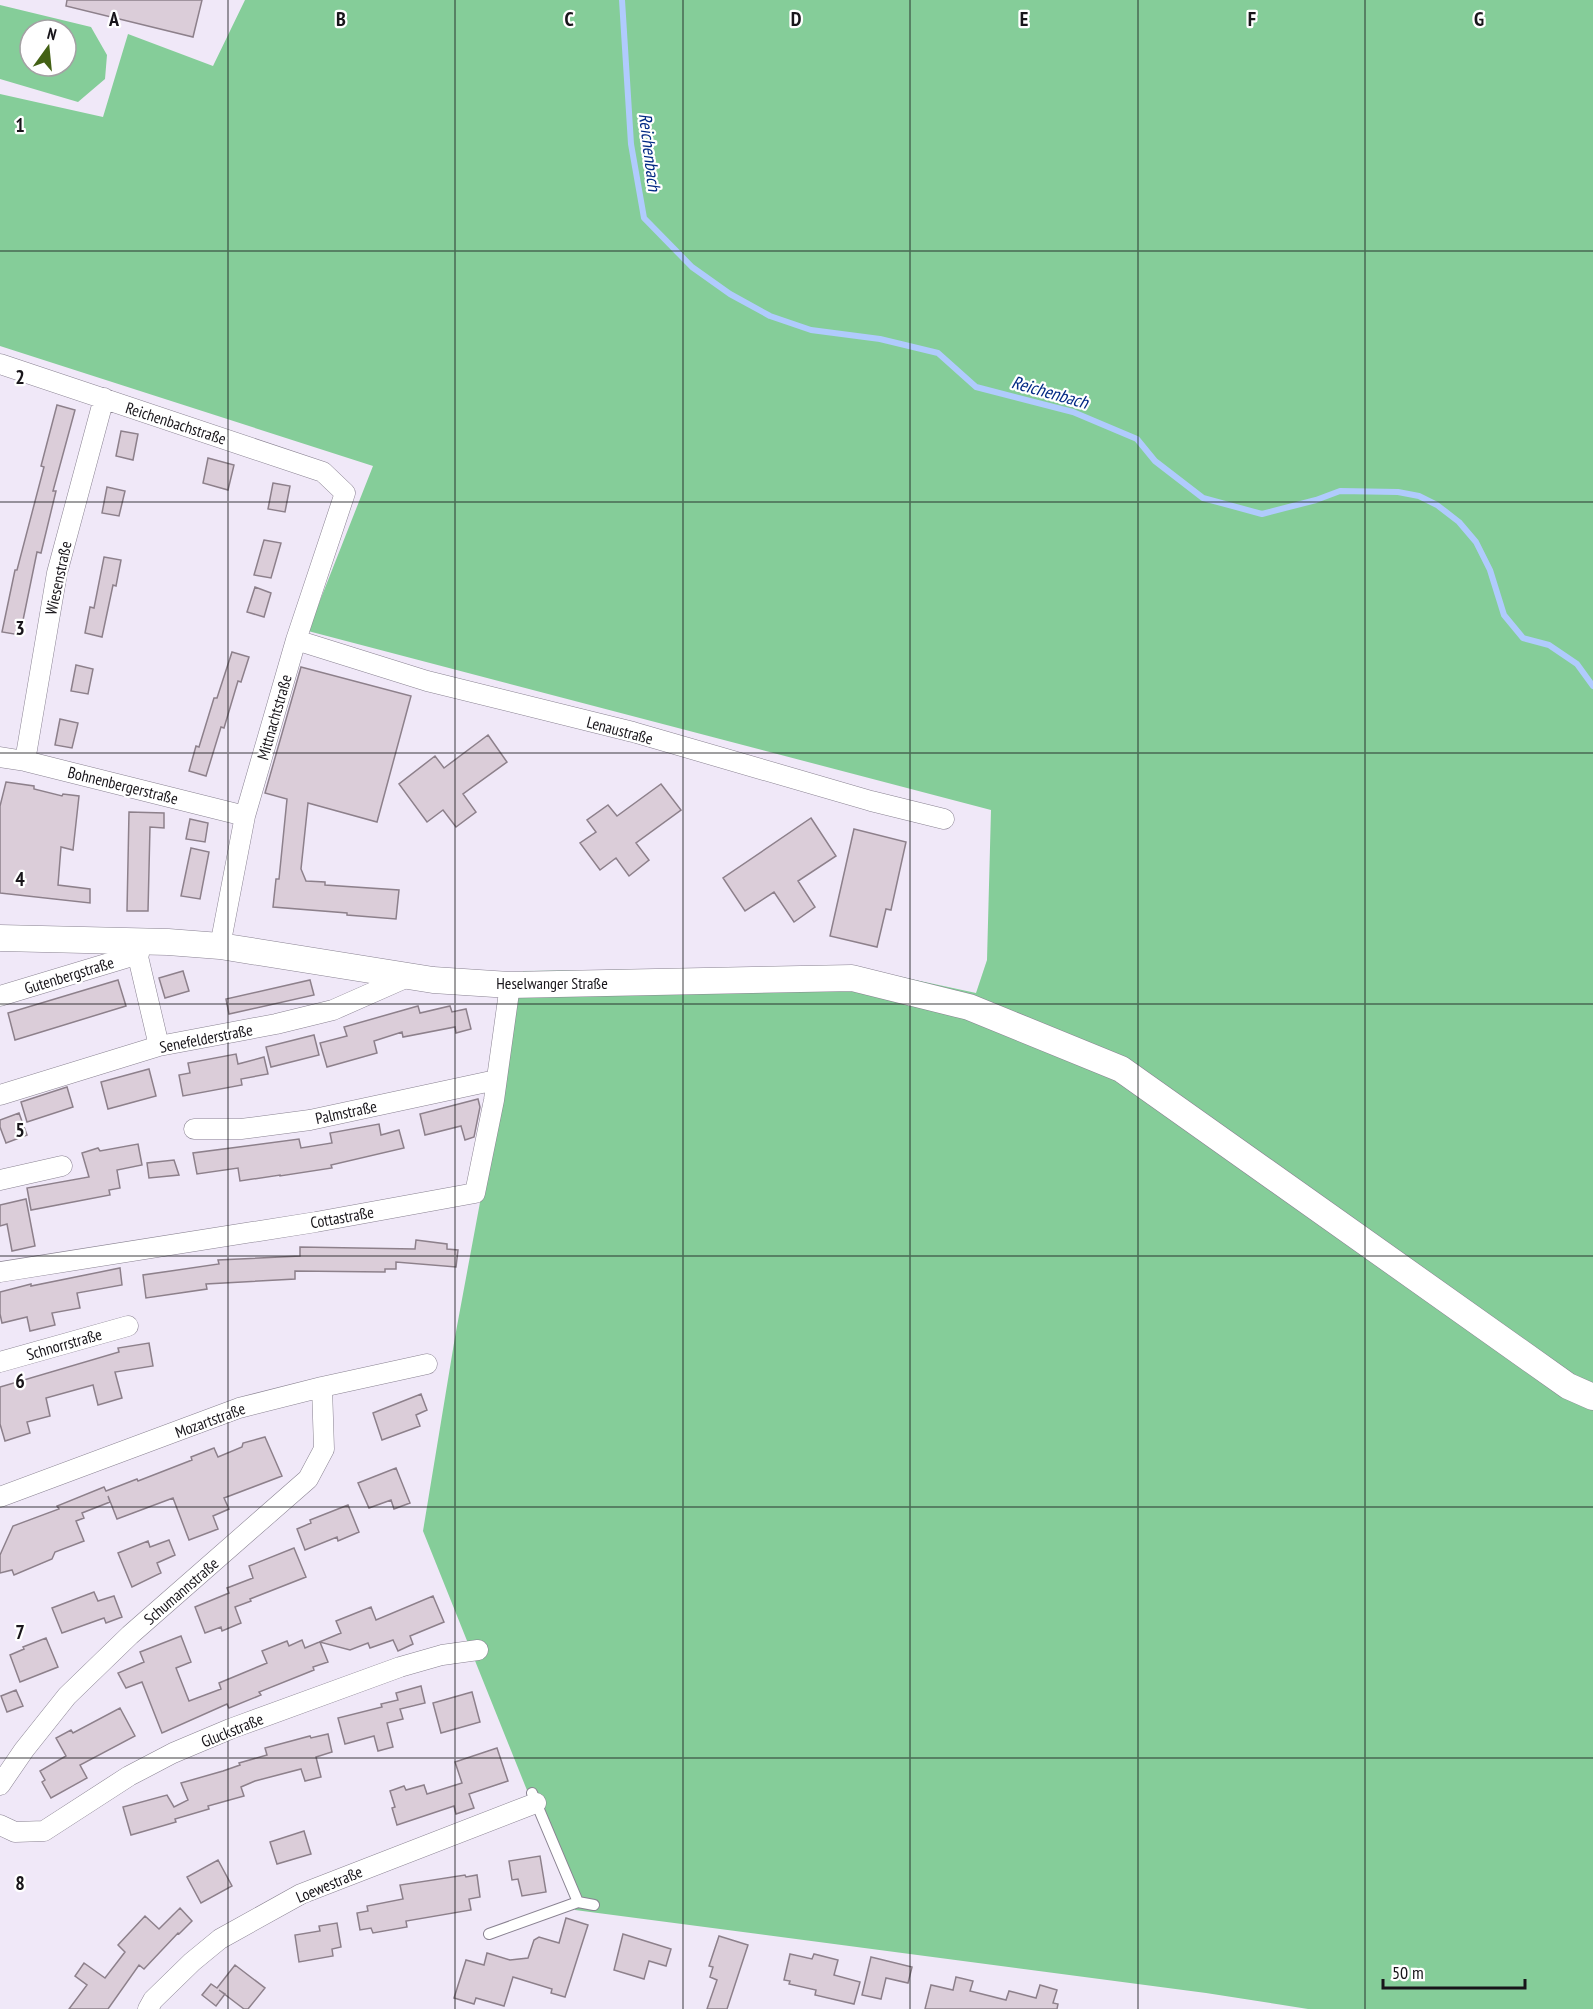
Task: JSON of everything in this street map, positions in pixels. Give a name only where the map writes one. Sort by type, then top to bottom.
[{"type":"street","name":"Reichenbachstraße","points":[[0,364],[323,472],[345,493]]},
{"type":"street","name":"Wiesenstraße","points":[[26,761],[57,573],[104,398]]},
{"type":"street","name":"Mittnachtstraße","points":[[220,946],[246,816],[297,640],[345,493]]},
{"type":"street","name":"Lenaustraße","points":[[297,640],[427,681],[633,732],[871,801],[944,819]]},
{"type":"street","name":"Bohnenbergerstraße","points":[[0,757],[26,761],[246,816]]},
{"type":"street","name":"Heselwanger Straße","points":[[0,938],[136,948],[168,942],[220,946],[433,980],[510,985],[852,978],[969,1007],[1121,1069],[1568,1386],[1593,1397]]},
{"type":"street","name":"Gutenbergstraße","points":[[0,996],[136,948]]},
{"type":"street","points":[[136,948],[159,1046]]},
{"type":"street","name":"Senefelderstraße","points":[[0,1095],[159,1046],[276,1024],[333,1010],[410,976]]},
{"type":"street","name":"Cottastraße","points":[[0,1272],[316,1222],[475,1193],[496,1080],[510,985]]},
{"type":"street","name":"Palmstraße","points":[[194,1128],[241,1129],[310,1120],[496,1080]]},
{"type":"street","points":[[0,1180],[62,1166]]},
{"type":"street","name":"Schnorrstraße","points":[[0,1362],[128,1326]]},
{"type":"street","name":"Mozartstraße","points":[[0,1497],[239,1408],[427,1364]]},
{"type":"street","name":"Schumannstraße","points":[[0,1785],[66,1696],[130,1635],[308,1479],[324,1449],[322,1387]]},
{"type":"street","name":"Gluckstraße","points":[[0,1825],[15,1832],[44,1831],[129,1776],[173,1753],[230,1729],[400,1667],[442,1655],[478,1650]]},
{"type":"street","name":"Loewestraße","points":[[148,2009],[153,2000],[220,1939],[301,1894],[534,1798]]},
{"type":"lane","points":[[534,1798],[578,1902]]},
{"type":"lane","points":[[489,1934],[578,1902],[594,1905]]},
{"type":"green space","points":[[245,0],[1593,0],[1593,2009],[1308,2009],[1206,1993],[575,1910],[423,1531],[455,1337],[523,971],[855,967],[976,993],[987,960],[991,810],[308,631],[373,466],[0,346],[0,94],[103,117],[128,34],[213,66]]},
{"type":"green space","points":[[0,5],[54,18],[18,18],[18,78],[78,78],[78,24],[91,27],[107,55],[105,79],[78,102],[0,79]]},
{"type":"building","points":[[67,0],[202,0],[193,37],[66,6]]},
{"type":"building","points":[[57,405],[75,410],[53,491],[56,491],[41,553],[37,552],[20,635],[2,632],[15,570],[17,570],[44,467],[41,466]]},
{"type":"building","points":[[121,431],[138,434],[133,460],[116,456]]},
{"type":"building","points":[[208,458],[234,465],[228,490],[203,483]]},
{"type":"building","points":[[273,483],[290,486],[285,512],[268,509]]},
{"type":"building","points":[[107,487],[125,491],[119,516],[102,513]]},
{"type":"building","points":[[264,540],[281,543],[271,578],[254,575]]},
{"type":"building","points":[[104,557],[121,560],[102,637],[85,633],[90,607],[94,608]]},
{"type":"building","points":[[255,587],[271,593],[264,617],[247,612]]},
{"type":"building","points":[[232,652],[249,657],[241,682],[238,681],[224,728],[221,727],[206,776],[189,771],[196,746],[199,747],[214,698],[217,698]]},
{"type":"building","points":[[76,665],[93,669],[88,694],[71,691]]},
{"type":"building","points":[[301,667],[411,696],[377,822],[308,803],[301,869],[306,881],[325,882],[325,885],[399,890],[396,919],[273,907],[276,879],[279,879],[287,799],[265,793]]},
{"type":"building","points":[[60,719],[78,723],[72,748],[55,745]]},
{"type":"building","points":[[488,735],[507,762],[463,794],[476,812],[456,827],[443,810],[427,822],[399,784],[435,756],[444,768]]},
{"type":"building","points":[[6,782],[34,786],[34,789],[62,796],[63,794],[79,796],[73,850],[61,847],[58,885],[90,889],[90,903],[0,893],[0,806]]},
{"type":"building","points":[[661,784],[681,810],[636,843],[649,860],[629,876],[616,858],[600,870],[580,843],[596,832],[587,820],[608,805],[617,816]]},
{"type":"building","points":[[129,812],[164,813],[164,828],[150,827],[148,911],[127,911]]},
{"type":"building","points":[[811,818],[836,856],[798,881],[815,907],[794,922],[774,892],[745,911],[723,878]]},
{"type":"building","points":[[190,819],[208,823],[205,842],[186,839]]},
{"type":"building","points":[[854,829],[906,842],[891,910],[886,909],[877,947],[830,936]]},
{"type":"building","points":[[191,848],[209,852],[200,899],[181,896]]},
{"type":"building","points":[[183,971],[189,991],[165,998],[159,978]]},
{"type":"building","points":[[118,980],[126,1006],[15,1040],[8,1013]]},
{"type":"building","points":[[310,980],[314,995],[229,1014],[226,999]]},
{"type":"building","points":[[418,1006],[420,1013],[450,1006],[452,1012],[466,1009],[471,1029],[456,1033],[455,1027],[403,1037],[402,1032],[374,1041],[377,1053],[327,1067],[320,1043],[347,1036],[344,1027]]},
{"type":"building","points":[[314,1035],[319,1055],[271,1067],[266,1047]]},
{"type":"building","points":[[236,1054],[238,1064],[264,1057],[268,1074],[241,1079],[242,1085],[183,1096],[179,1075],[190,1073],[188,1063]]},
{"type":"building","points":[[149,1069],[156,1096],[108,1109],[101,1082]]},
{"type":"building","points":[[67,1087],[73,1107],[27,1122],[21,1102]]},
{"type":"building","points":[[478,1099],[480,1107],[474,1137],[465,1140],[461,1126],[425,1135],[420,1114]]},
{"type":"building","points":[[19,1113],[27,1135],[6,1143],[0,1120]]},
{"type":"building","points":[[379,1124],[381,1135],[399,1130],[404,1148],[331,1165],[332,1168],[280,1176],[240,1181],[238,1168],[197,1174],[193,1153],[299,1139],[301,1148],[332,1143],[330,1133]]},
{"type":"building","points":[[138,1144],[142,1165],[117,1170],[120,1188],[109,1190],[110,1195],[31,1210],[27,1188],[89,1177],[82,1153],[98,1148],[100,1151]]},
{"type":"building","points":[[174,1160],[179,1175],[149,1178],[147,1163]]},
{"type":"building","points":[[26,1199],[35,1246],[12,1251],[7,1224],[0,1226],[0,1205]]},
{"type":"building","points":[[416,1240],[447,1244],[447,1249],[458,1250],[456,1267],[396,1262],[396,1269],[385,1269],[385,1272],[295,1271],[295,1279],[206,1284],[207,1289],[146,1298],[143,1275],[219,1264],[218,1260],[300,1256],[300,1247],[415,1249]]},
{"type":"building","points":[[120,1268],[122,1285],[77,1293],[80,1308],[52,1313],[55,1325],[30,1331],[27,1317],[2,1323],[0,1292]]},
{"type":"building","points":[[149,1343],[153,1366],[115,1372],[122,1398],[98,1405],[93,1385],[46,1398],[50,1416],[27,1422],[30,1433],[5,1441],[0,1424],[0,1387],[119,1352],[118,1348]]},
{"type":"building","points":[[421,1394],[427,1410],[416,1415],[420,1426],[382,1440],[373,1413]]},
{"type":"building","points":[[265,1437],[282,1476],[224,1498],[229,1509],[213,1516],[218,1529],[189,1540],[173,1498],[117,1519],[108,1496],[110,1502],[82,1513],[84,1518],[76,1521],[84,1541],[55,1552],[52,1559],[14,1575],[12,1570],[0,1573],[0,1555],[13,1526],[59,1509],[57,1506],[104,1487],[106,1491],[137,1479],[138,1481],[192,1460],[191,1457],[214,1448],[218,1457],[242,1447],[243,1443]]},
{"type":"building","points":[[396,1468],[410,1503],[394,1509],[391,1500],[369,1508],[358,1483]]},
{"type":"building","points":[[348,1505],[359,1532],[338,1541],[337,1537],[305,1550],[297,1529],[311,1523],[310,1520]]},
{"type":"building","points":[[169,1540],[175,1555],[157,1563],[161,1573],[132,1587],[118,1553],[148,1541],[150,1547]]},
{"type":"building","points":[[294,1548],[306,1577],[235,1607],[241,1623],[222,1631],[221,1627],[205,1633],[195,1607],[229,1593],[227,1588],[253,1578],[249,1566]]},
{"type":"building","points":[[94,1592],[98,1601],[114,1596],[122,1617],[106,1623],[104,1618],[62,1633],[52,1608]]},
{"type":"building","points":[[433,1596],[444,1622],[410,1636],[413,1644],[398,1651],[393,1640],[370,1648],[368,1643],[350,1650],[320,1642],[328,1662],[259,1692],[261,1695],[229,1708],[227,1704],[162,1733],[142,1682],[126,1688],[118,1673],[144,1662],[140,1652],[181,1636],[191,1662],[176,1668],[189,1701],[221,1689],[219,1683],[267,1663],[262,1651],[287,1641],[289,1646],[302,1640],[305,1648],[341,1633],[336,1621],[371,1607],[376,1620]]},
{"type":"building","points":[[46,1638],[58,1667],[20,1682],[10,1655]]},
{"type":"building","points":[[421,1686],[425,1703],[400,1709],[403,1719],[387,1723],[393,1747],[378,1751],[374,1736],[345,1744],[338,1718],[382,1707],[381,1704],[398,1700],[396,1693]]},
{"type":"building","points":[[16,1690],[23,1706],[7,1712],[1,1696]]},
{"type":"building","points":[[472,1692],[480,1722],[441,1733],[433,1703]]},
{"type":"building","points":[[120,1708],[135,1736],[80,1765],[87,1778],[51,1798],[42,1782],[45,1780],[40,1771],[66,1756],[56,1738],[71,1730],[73,1733]]},
{"type":"building","points":[[328,1734],[332,1752],[316,1757],[321,1777],[305,1781],[301,1769],[255,1781],[241,1787],[244,1796],[208,1806],[209,1809],[175,1819],[176,1822],[131,1835],[123,1807],[167,1795],[174,1807],[188,1800],[181,1783],[267,1755],[265,1748],[310,1736],[311,1738]]},
{"type":"building","points":[[497,1748],[508,1781],[469,1794],[474,1808],[456,1814],[454,1806],[397,1825],[390,1791],[404,1786],[406,1790],[424,1785],[427,1794],[462,1783],[455,1762]]},
{"type":"building","points":[[304,1831],[311,1854],[277,1864],[270,1842]]},
{"type":"building","points":[[540,1856],[546,1892],[522,1896],[518,1879],[512,1880],[509,1861]]},
{"type":"building","points":[[218,1860],[232,1886],[201,1903],[187,1877]]},
{"type":"building","points":[[465,1875],[466,1877],[477,1875],[480,1897],[469,1899],[471,1910],[406,1921],[407,1927],[373,1933],[371,1928],[360,1930],[357,1913],[368,1911],[367,1906],[403,1899],[400,1885]]},
{"type":"building","points":[[180,1908],[192,1921],[144,1969],[139,1965],[108,2009],[69,2009],[87,1985],[75,1976],[84,1963],[105,1978],[125,1952],[118,1945],[145,1916],[159,1929]]},
{"type":"building","points":[[566,1918],[588,1925],[565,1997],[551,1993],[552,1989],[513,1977],[504,2006],[476,1998],[474,2004],[454,1998],[466,1960],[484,1965],[487,1953],[510,1960],[528,1958],[534,1940],[539,1937],[559,1943]]},
{"type":"building","points":[[337,1923],[341,1947],[332,1949],[333,1956],[299,1962],[295,1935],[320,1931],[319,1926]]},
{"type":"building","points":[[623,1934],[671,1949],[666,1966],[649,1961],[644,1979],[614,1970]]},
{"type":"building","points":[[719,1936],[748,1945],[727,2009],[707,2009],[717,1980],[710,1977],[713,1967],[709,1966]]},
{"type":"building","points":[[790,1954],[812,1959],[814,1954],[838,1960],[834,1975],[860,1982],[854,2004],[815,1995],[816,1990],[789,1984],[790,1981],[784,1980]]},
{"type":"building","points":[[871,1957],[912,1967],[908,1983],[886,1978],[881,1999],[862,1995]]},
{"type":"building","points":[[235,1965],[265,1988],[248,2009],[244,2009],[225,1994],[216,2006],[202,1995],[211,1984],[217,1988]]},
{"type":"building","points":[[956,1977],[973,1981],[970,1991],[1006,2000],[1009,1991],[1036,1998],[1040,1985],[1057,1990],[1053,2003],[1058,2004],[1057,2009],[925,2009],[931,1985],[953,1990]]},
{"type":"waterway","name":"Reichenbach","points":[[622,0],[631,144],[644,218],[692,267],[730,294],[770,316],[811,330],[880,339],[938,353],[976,387],[1073,412],[1137,439],[1155,461],[1203,498],[1262,514],[1316,500],[1340,491],[1398,492],[1419,496],[1437,505],[1459,522],[1476,542],[1490,570],[1504,615],[1523,638],[1549,645],[1577,664],[1593,686]]}]
